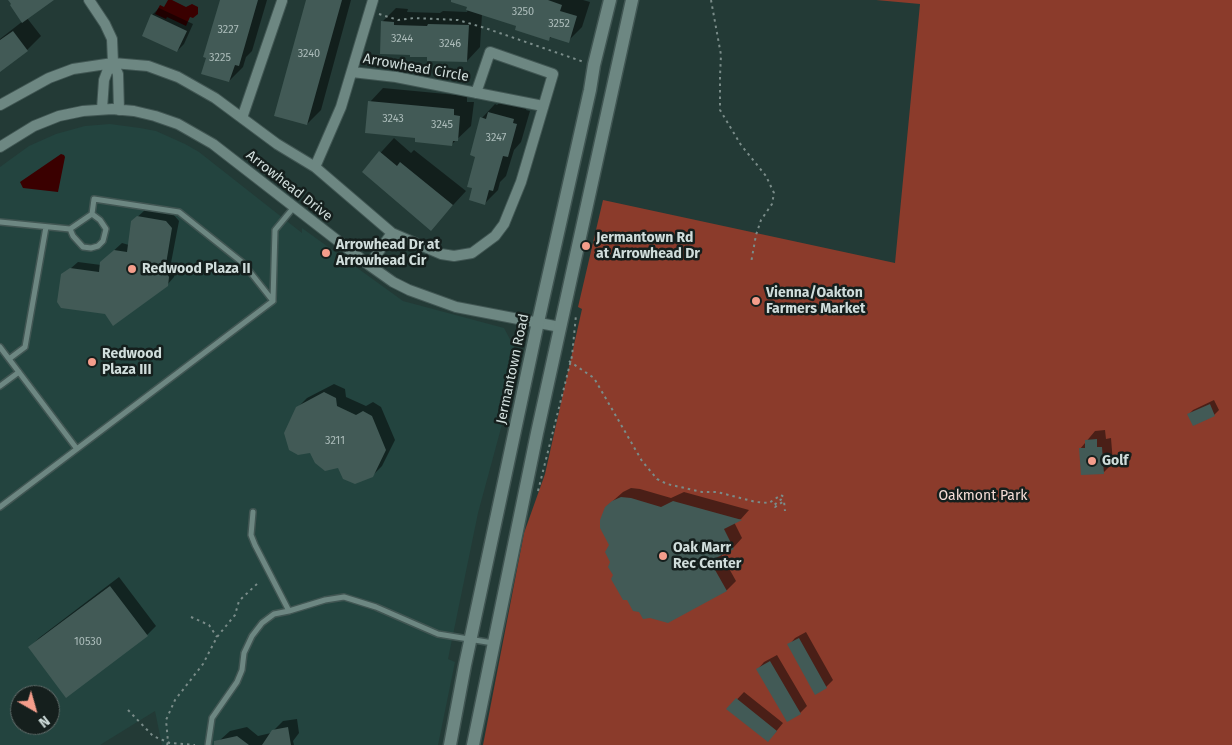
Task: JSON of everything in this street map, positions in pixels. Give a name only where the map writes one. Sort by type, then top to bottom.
[{"type":"main road","name":"Jermantown Road","points":[[450,745],[470,639],[538,322],[610,0]]},
{"type":"main road","points":[[473,745],[492,643],[632,0]]},
{"type":"street","points":[[89,0],[105,24],[112,39],[113,64],[118,74],[119,110]]},
{"type":"street","name":"Arrowhead Circle","points":[[315,167],[341,106],[373,0]]},
{"type":"street","points":[[242,118],[282,1]]},
{"type":"street","name":"Arrowhead Circle","points":[[0,105],[49,78],[73,69],[113,64],[148,66],[178,77],[215,98],[277,144],[315,167],[392,233],[441,254],[454,256],[472,253],[495,236],[504,224],[521,182],[553,74],[490,52],[476,93]]},
{"type":"street","points":[[102,109],[104,80],[113,64]]},
{"type":"street","name":"Arrowhead Circle","points":[[352,72],[396,77],[543,106]]},
{"type":"street","name":"Arrowhead Drive","points":[[0,147],[11,138],[47,120],[83,111],[119,110],[155,116],[178,124],[198,134],[393,282],[429,299],[456,307],[560,327]]},
{"type":"street","points":[[369,265],[392,233]]},
{"type":"lane","points":[[0,222],[70,229],[92,214],[94,199],[179,212],[243,263],[273,301]]},
{"type":"lane","points":[[273,301],[275,230],[294,207]]},
{"type":"lane","points":[[70,229],[73,236],[83,247],[91,248],[98,246],[103,241],[106,229],[100,220],[92,214]]},
{"type":"lane","points":[[9,359],[25,347],[46,227]]},
{"type":"lane","points":[[0,507],[273,301]]},
{"type":"lane","points":[[0,347],[77,449]]},
{"type":"lane","points":[[0,386],[19,372]]},
{"type":"lane","points":[[253,512],[251,535],[289,611]]},
{"type":"lane","points":[[208,745],[212,718],[237,682],[242,670],[244,653],[252,636],[262,623],[274,614],[325,600],[344,597],[376,607],[438,634],[492,643]]},
{"type":"path","points":[[711,0],[721,55],[720,110],[742,145],[766,176],[774,193],[772,204],[761,220],[756,235],[751,263]]},
{"type":"path","points":[[370,11],[398,20],[414,18],[458,20],[586,62]]},
{"type":"path","points":[[572,356],[576,308]]},
{"type":"path","points":[[569,361],[594,378],[642,461],[657,479],[668,484],[702,492],[716,492],[756,502],[769,503],[781,496],[784,497],[773,506],[775,507],[784,501],[785,511]]},
{"type":"path","points":[[167,744],[166,720],[176,700],[203,664],[216,637],[235,615],[239,601],[259,582]]},
{"type":"path","points":[[190,617],[209,625],[216,637]]},
{"type":"path","points":[[128,710],[153,736],[167,744],[195,745]]},
{"type":"shaded area","points":[[168,0],[186,7],[192,4],[198,7],[198,14],[193,18],[190,17],[186,26],[167,17],[166,19],[155,14],[160,5],[164,7]]},
{"type":"shaded area","points":[[110,124],[156,131],[199,152],[302,233],[302,228],[403,301],[504,328],[520,358],[478,513],[448,659],[455,662],[438,745],[162,745],[155,711],[100,745],[0,745],[0,167],[29,146],[56,134],[85,126]]},
{"type":"shaded area","points":[[61,154],[65,157],[58,192],[23,188],[20,182]]},
{"type":"green space","name":"Oakmont Park","points":[[876,0],[1232,0],[1232,745],[483,745],[524,533],[545,474],[582,309],[578,307],[603,200],[895,263],[920,4]]},
{"type":"building","points":[[8,0],[54,0],[22,23]]},
{"type":"building","points":[[220,0],[258,0],[239,66],[235,65],[229,82],[201,74],[206,58],[203,57]]},
{"type":"building","points":[[306,0],[342,0],[307,125],[274,116]]},
{"type":"building","points":[[451,0],[548,0],[562,5],[560,11],[577,16],[569,43],[550,37],[549,41],[515,30],[516,26],[466,10],[467,7],[451,2]]},
{"type":"building","points":[[151,14],[187,31],[177,52],[142,36]]},
{"type":"building","points":[[381,21],[394,22],[394,25],[469,25],[467,62],[427,61],[427,57],[380,54]]},
{"type":"building","points":[[13,31],[28,51],[0,72],[0,40]]},
{"type":"building","points":[[368,101],[454,109],[454,115],[460,116],[458,141],[453,141],[452,146],[415,142],[415,138],[365,133]]},
{"type":"building","points":[[488,112],[514,119],[513,123],[517,124],[508,157],[503,156],[493,191],[489,190],[485,205],[469,200],[472,188],[467,187],[475,157],[470,155],[480,117],[486,119]]},
{"type":"building","points":[[379,151],[397,166],[400,162],[453,205],[431,231],[362,172]]},
{"type":"building","name":"Redwood Plaza II","points":[[137,216],[166,221],[172,228],[165,270],[169,277],[168,286],[113,326],[105,314],[61,308],[57,302],[61,274],[70,268],[99,272],[100,262],[114,250],[127,252],[131,221]]},
{"type":"building","points":[[324,392],[336,398],[337,406],[356,415],[363,411],[372,416],[386,450],[373,477],[355,484],[343,479],[338,468],[325,471],[315,463],[310,453],[298,455],[289,450],[284,433],[296,407]]},
{"type":"building","points":[[1210,404],[1215,416],[1193,426],[1187,414]]},
{"type":"building","name":"Golf","points":[[1097,439],[1097,447],[1102,447],[1104,474],[1081,475],[1079,448],[1085,448],[1085,440]]},
{"type":"building","name":"Oak Marr Rec Center","points":[[621,497],[661,507],[673,501],[742,520],[724,529],[734,549],[710,561],[727,591],[668,623],[650,618],[643,619],[639,612],[633,611],[627,600],[623,600],[611,579],[613,575],[608,567],[610,562],[605,552],[609,545],[600,528],[600,520],[605,507]]},
{"type":"building","points":[[110,586],[148,636],[66,698],[60,690],[60,685],[56,685],[28,647]]},
{"type":"building","points":[[799,638],[827,688],[815,695],[787,644]]},
{"type":"building","points":[[770,661],[801,714],[787,722],[756,669]]},
{"type":"building","points":[[736,698],[777,731],[768,742],[726,709]]},
{"type":"building","points":[[288,727],[291,745],[262,745],[272,730]]},
{"type":"building","points":[[237,736],[249,745],[214,745],[214,741]]},
{"type":"place","name":"Jermantown Rd at Arrowhead Dr","points":[[586,246]]},
{"type":"place","name":"Arrowhead Dr at Arrowhead Cir","points":[[326,253]]},
{"type":"place","name":"Redwood Plaza II","points":[[132,269]]},
{"type":"place","name":"Vienna/Oakton Farmers Market","points":[[756,301]]},
{"type":"place","name":"Redwood Plaza III","points":[[92,362]]},
{"type":"place","name":"Golf","points":[[1092,461]]},
{"type":"place","name":"Oak Marr Rec Center","points":[[663,556]]}]
